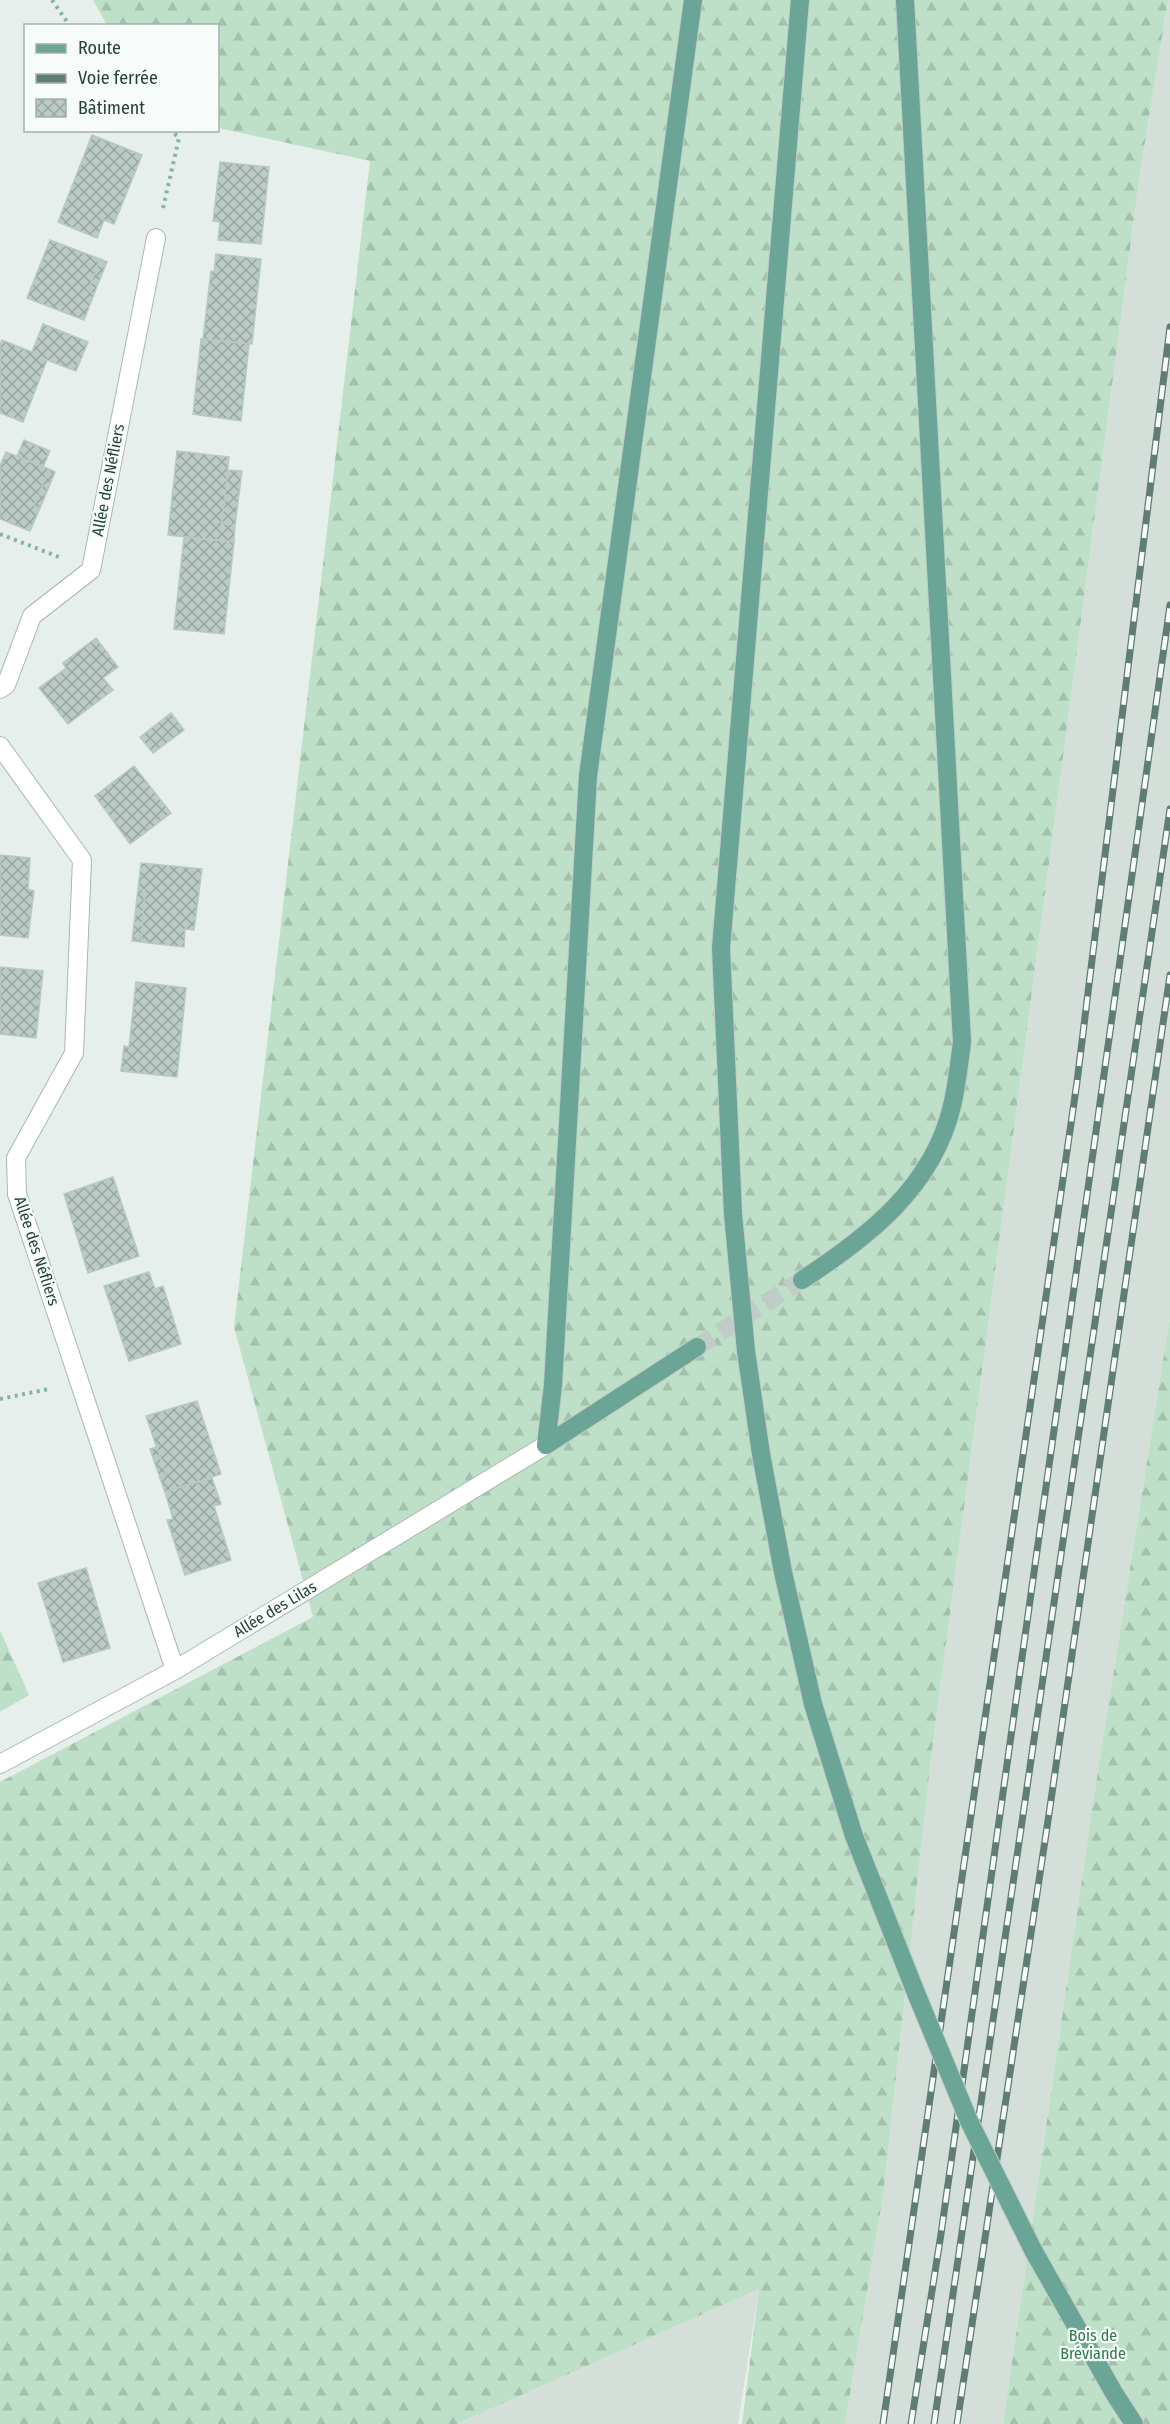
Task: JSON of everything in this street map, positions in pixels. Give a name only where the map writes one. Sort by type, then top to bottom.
[{"type":"main road","points":[[546,1445],[553,1385],[588,776],[693,0]]},
{"type":"main road","points":[[800,0],[721,948],[733,1214],[746,1351],[761,1454],[783,1572],[813,1704],[854,1836],[969,2121],[1033,2250],[1134,2424]]},
{"type":"main road","points":[[802,1280],[845,1252],[876,1228],[909,1191],[933,1155],[952,1108],[962,1042],[905,0]]},
{"type":"main road","points":[[546,1445],[697,1347]]},
{"type":"street","name":"Allée des Néfliers","points":[[91,570],[156,238]]},
{"type":"street","points":[[0,689],[6,685],[32,616],[91,570]]},
{"type":"street","name":"Allée des Néfliers","points":[[0,746],[82,860],[74,1053],[16,1158],[17,1194],[175,1670]]},
{"type":"street","name":"Allée des Lilas","points":[[0,1764],[175,1670],[546,1445]]},
{"type":"path","points":[[52,0],[69,24]]},
{"type":"path","points":[[156,238],[179,138],[173,132]]},
{"type":"path","points":[[0,534],[91,570]]},
{"type":"path","points":[[0,1399],[40,1392],[80,1380]]},
{"type":"shaded area","points":[[1168,0],[1170,0],[1170,1316],[1094,1796],[1003,2424],[845,2424],[883,2196],[931,1758],[1140,173]]},
{"type":"shaded area","points":[[759,2289],[738,2424],[457,2424]]},
{"type":"green space","points":[[93,0],[1168,0],[1140,173],[931,1758],[883,2196],[845,2424],[742,2424],[759,2289],[457,2424],[0,2424],[0,1782],[313,1617],[234,1327],[370,161],[219,128],[219,24],[106,24]]},
{"type":"green space","name":"Bois de Bréviande","points":[[1170,1316],[1170,2424],[1003,2424],[1094,1796]]},
{"type":"green space","points":[[0,1630],[29,1695],[0,1712]]},
{"type":"building","points":[[92,135],[142,155],[114,224],[104,220],[97,238],[58,222]]},
{"type":"building","points":[[220,162],[269,167],[261,244],[218,240],[220,222],[213,221]]},
{"type":"building","points":[[50,240],[100,259],[88,291],[94,294],[84,320],[27,298]]},
{"type":"building","points":[[216,254],[261,259],[252,344],[203,339],[211,271],[214,272]]},
{"type":"building","points":[[100,259],[107,262],[94,294],[88,291]]},
{"type":"building","points":[[43,324],[88,342],[76,371],[47,360],[23,422],[0,413],[0,345],[2,340],[32,352]]},
{"type":"building","points":[[201,339],[249,344],[241,421],[193,414]]},
{"type":"building","points":[[24,440],[50,451],[43,467],[17,456]]},
{"type":"building","points":[[177,451],[229,457],[222,523],[235,525],[234,542],[168,535]]},
{"type":"building","points":[[6,452],[49,469],[34,506],[40,508],[30,531],[0,519],[0,466]]},
{"type":"building","points":[[49,469],[55,472],[40,508],[34,506]]},
{"type":"building","points":[[228,470],[242,471],[235,525],[222,523]]},
{"type":"building","points":[[184,537],[234,542],[224,634],[174,629]]},
{"type":"building","points":[[96,638],[118,667],[103,678],[113,690],[68,724],[39,688],[66,668],[63,663]]},
{"type":"building","points":[[171,713],[184,730],[153,753],[140,737]]},
{"type":"building","points":[[134,766],[171,813],[130,844],[95,796]]},
{"type":"building","points":[[0,855],[30,858],[28,889],[34,891],[28,938],[0,935]]},
{"type":"building","points":[[141,863],[202,869],[194,930],[185,929],[184,947],[141,942],[145,890],[138,889]]},
{"type":"building","points":[[138,889],[145,890],[141,942],[132,941]]},
{"type":"building","points":[[0,967],[43,971],[36,1038],[0,1034]]},
{"type":"building","points":[[136,982],[186,988],[177,1077],[121,1071],[124,1046],[129,1047]]},
{"type":"building","points":[[113,1177],[139,1256],[88,1273],[64,1194]]},
{"type":"building","points":[[149,1272],[155,1289],[163,1286],[181,1344],[129,1361],[104,1286]]},
{"type":"building","points":[[197,1401],[221,1474],[165,1492],[160,1478],[166,1475],[146,1416]]},
{"type":"building","points":[[157,1447],[166,1475],[160,1478],[150,1449]]},
{"type":"building","points":[[212,1478],[221,1504],[214,1506],[231,1560],[185,1575],[167,1520],[173,1519],[165,1492]]},
{"type":"building","points":[[86,1568],[110,1648],[63,1662],[38,1583]]},
{"type":"tunnel","points":[[697,1347],[802,1280]]},
{"type":"railway","points":[[883,2424],[1077,1082],[1170,327]]},
{"type":"railway","points":[[911,2424],[941,2234],[1170,605]]},
{"type":"railway","points":[[934,2424],[1170,809]]},
{"type":"railway","points":[[957,2424],[1049,1814],[1170,975]]}]
